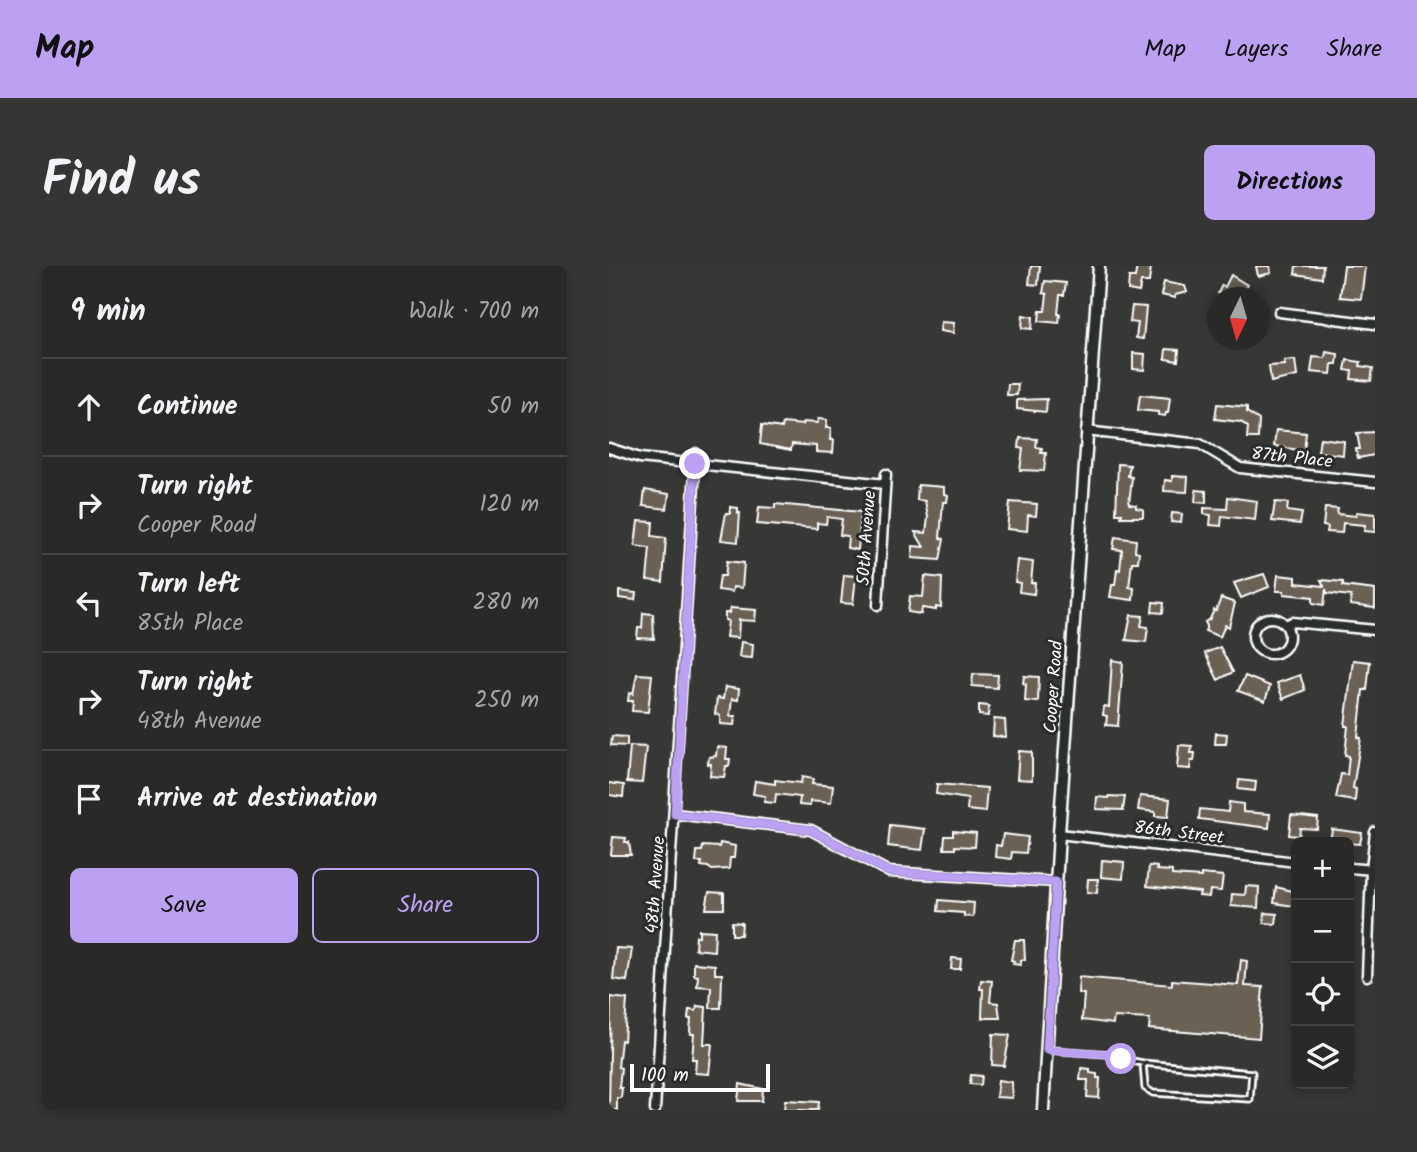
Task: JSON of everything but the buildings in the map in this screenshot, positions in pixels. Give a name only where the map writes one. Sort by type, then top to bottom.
[{"type":"street","name":"Cooper Road","points":[[1043,1110],[1059,834],[1099,266]]},
{"type":"street","points":[[1279,312],[1375,324]]},
{"type":"street","name":"87th Place","points":[[1086,431],[1200,444],[1240,468],[1375,482]]},
{"type":"street","points":[[609,448],[640,458],[885,484]]},
{"type":"street","name":"48th Avenue","points":[[655,1110],[696,453]]},
{"type":"street","name":"50th Avenue","points":[[878,605],[886,474]]},
{"type":"street","points":[[1276,618],[1286,625],[1289,636],[1286,647],[1281,651],[1264,652],[1255,644],[1256,627],[1264,619],[1276,618]]},
{"type":"street","points":[[1286,625],[1292,622],[1375,630]]},
{"type":"street","points":[[675,814],[811,830],[889,872],[1056,882]]},
{"type":"street","points":[[1367,976],[1375,832]]},
{"type":"street","name":"86th Street","points":[[1059,834],[1291,861]]},
{"type":"street","points":[[1354,868],[1373,870]]},
{"type":"lane","points":[[1047,1050],[1109,1054],[1143,1063],[1252,1073],[1250,1099],[1153,1093],[1145,1088],[1143,1063]]},
{"type":"route","points":[[695,464],[675,814],[811,830],[889,872],[1056,882],[1047,1050],[1109,1054],[1121,1059]]}]
